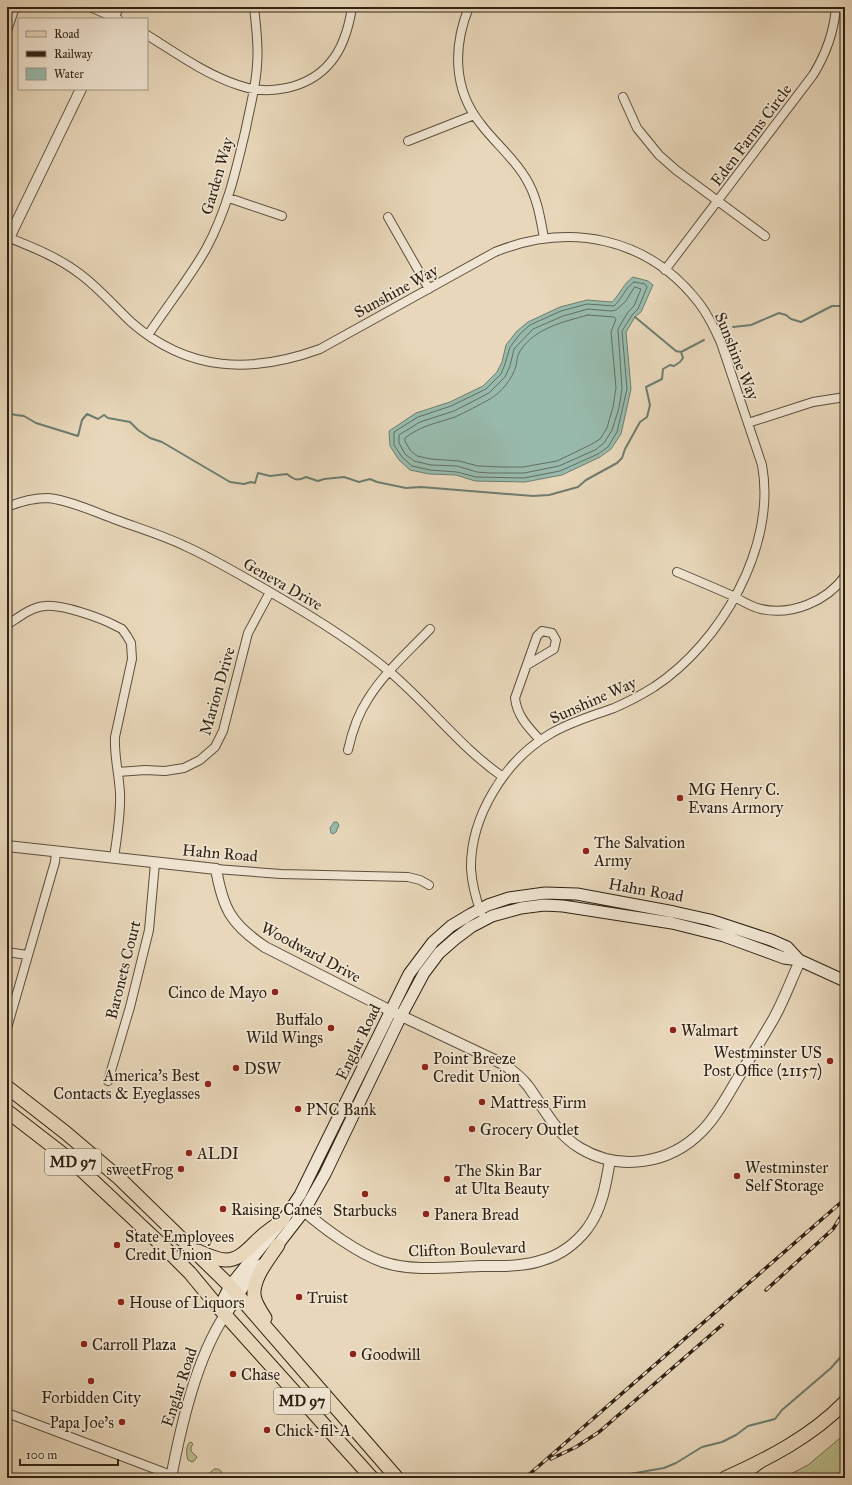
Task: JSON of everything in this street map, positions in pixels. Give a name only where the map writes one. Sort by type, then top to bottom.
[{"type":"main road","name":"Hahn Road","points":[[480,909],[509,898],[534,894],[578,894],[710,920],[771,940],[787,947],[799,960]]},
{"type":"main road","name":"Hahn Road","points":[[484,920],[492,916],[521,908],[544,905],[563,906],[672,923],[724,936],[784,958],[799,960],[845,980]]},
{"type":"main road","name":"Englar Road","points":[[222,1312],[234,1290],[300,1196],[409,974],[433,942],[451,926],[480,909]]},
{"type":"main road","name":"Englar Road","points":[[234,1290],[248,1279],[278,1245],[304,1211],[325,1174],[401,1016],[424,973],[439,953],[455,939],[484,920]]},
{"type":"main road","name":"MD 97","points":[[7,1087],[66,1133],[119,1178],[234,1290],[397,1478]]},
{"type":"main road","name":"MD 97","points":[[7,1111],[73,1162],[190,1273],[222,1312],[372,1478]]},
{"type":"main road","points":[[185,1242],[196,1250],[213,1258],[225,1260],[233,1259],[246,1252],[262,1235],[283,1220]]},
{"type":"main road","points":[[278,1245],[261,1272],[254,1294],[261,1312],[282,1347]]},
{"type":"main road","points":[[738,1478],[759,1462],[815,1428],[845,1402]]},
{"type":"main road","points":[[725,1478],[759,1462]]},
{"type":"street","points":[[7,31],[15,7]]},
{"type":"street","points":[[90,7],[116,15]]},
{"type":"street","name":"Garden Way","points":[[148,335],[205,249],[229,198],[236,174],[258,64],[254,7]]},
{"type":"street","points":[[148,36],[210,73],[238,85],[254,89],[276,90],[304,83],[323,70],[335,56],[345,36],[352,7]]},
{"type":"street","points":[[469,7],[460,33],[457,59],[461,84],[474,115],[526,177],[536,199],[544,238]]},
{"type":"street","name":"Eden Farms Circle","points":[[665,270],[813,75],[830,41],[836,7]]},
{"type":"street","points":[[8,239],[80,90]]},
{"type":"street","points":[[623,97],[637,128],[655,150],[676,170],[765,236]]},
{"type":"street","points":[[408,141],[474,115]]},
{"type":"street","points":[[229,198],[282,216]]},
{"type":"street","points":[[388,218],[429,289]]},
{"type":"street","name":"Sunshine Way","points":[[8,239],[54,257],[72,268],[103,293],[132,322],[148,335],[170,348],[189,357],[205,361],[236,365],[268,363],[292,358],[320,349],[496,252],[526,241],[544,238],[572,236],[602,240],[634,251],[649,258],[680,281],[695,298],[714,327],[721,343],[762,465],[765,504],[761,531],[756,549],[734,597],[719,622],[686,662],[664,679],[626,702],[564,726],[540,740],[523,753],[503,777],[483,813],[471,859],[472,879],[484,920]]},
{"type":"street","points":[[748,423],[813,402],[845,398]]},
{"type":"street","name":"Geneva Drive","points":[[7,508],[26,501],[48,498],[65,502],[184,545],[217,562],[313,616],[344,637],[390,672],[410,690],[472,753],[503,777]]},
{"type":"street","points":[[677,572],[747,604],[760,609],[770,610],[783,610],[803,606],[817,601],[829,593],[845,576]]},
{"type":"street","name":"Marion Drive","points":[[118,772],[144,770],[165,771],[184,768],[200,760],[215,747],[223,731],[248,633],[270,592]]},
{"type":"street","points":[[7,625],[31,610],[47,605],[75,611],[109,622],[122,629],[127,636],[132,651],[132,659],[115,737],[115,757],[118,772],[120,805],[114,858]]},
{"type":"street","points":[[348,750],[355,724],[368,698],[430,629]]},
{"type":"street","points":[[527,665],[515,698],[516,707],[522,720],[540,740]]},
{"type":"street","name":"Hahn Road","points":[[7,846],[216,869],[281,874],[408,877],[420,880],[429,885]]},
{"type":"street","points":[[7,1028],[56,852]]},
{"type":"street","name":"Baronets Court","points":[[108,1082],[130,1007],[149,930],[155,862]]},
{"type":"street","name":"Woodward Drive","points":[[216,869],[225,905],[235,922],[248,936],[265,947],[401,1016],[486,1056],[509,1069],[527,1086],[550,1120],[564,1136],[580,1148],[610,1160],[632,1162],[658,1159],[688,1144],[703,1131],[716,1114],[774,1017],[799,960]]},
{"type":"street","points":[[7,952],[27,954]]},
{"type":"street","name":"Clifton Boulevard","points":[[304,1211],[317,1223],[357,1249],[377,1260],[392,1264],[412,1268],[530,1264],[549,1258],[566,1249],[586,1229],[596,1213],[603,1194],[610,1160]]},
{"type":"street","name":"Englar Road","points":[[171,1477],[184,1419],[204,1356],[222,1312]]},
{"type":"street","points":[[7,1413],[171,1477]]},
{"type":"green space","points":[[845,1434],[845,1478],[783,1478],[808,1465]]},
{"type":"green space","points":[[191,1442],[193,1444],[191,1451],[197,1457],[192,1462],[188,1460],[187,1453],[188,1445]]},
{"type":"green space","points":[[214,1469],[221,1471],[221,1477],[204,1478]]},
{"type":"water","points":[[633,277],[648,281],[653,285],[641,312],[635,317],[626,332],[631,389],[621,434],[611,449],[600,457],[562,475],[525,482],[475,481],[456,475],[429,474],[410,470],[399,460],[390,446],[389,431],[416,413],[450,402],[483,386],[497,372],[502,362],[506,345],[517,331],[528,322],[560,307],[587,300],[612,302],[627,282]]},
{"type":"water","points":[[334,822],[337,822],[339,825],[336,832],[333,834],[331,833],[330,828]]},
{"type":"waterway","points":[[733,327],[751,325],[779,313],[801,322],[832,306],[845,306]]},
{"type":"waterway","points":[[635,317],[676,351],[681,352]]},
{"type":"waterway","points":[[7,413],[24,416],[36,423],[78,436],[82,420],[87,414],[98,419],[104,415],[108,418],[130,422],[138,430],[150,438],[162,442],[230,482],[244,484],[251,482],[255,483],[258,473],[270,476],[287,474],[296,479],[306,477],[318,481],[344,477],[359,482],[370,479],[377,482],[406,488],[421,487],[533,496],[549,495],[578,487],[586,480],[617,463],[622,458],[625,449],[640,422],[647,417],[650,405],[646,387],[662,379],[663,369],[670,365],[674,366],[680,362],[683,358],[681,352],[704,340]]},
{"type":"waterway","points":[[600,1478],[605,1476],[624,1475],[664,1468],[676,1463],[702,1447],[722,1442],[736,1435],[748,1426],[775,1419],[782,1410],[831,1368],[845,1352]]},
{"type":"railway","points":[[525,1478],[845,1199]]},
{"type":"railway","points":[[766,1290],[833,1229],[845,1210]]},
{"type":"railway","points":[[551,1459],[576,1447],[599,1432],[722,1325]]},
{"type":"place","name":"MG Henry C. Evans Armory","points":[[680,798]]},
{"type":"place","name":"The Salvation Army","points":[[586,851]]},
{"type":"place","name":"Cinco de Mayo","points":[[275,992]]},
{"type":"place","name":"Buffalo Wild Wings","points":[[331,1028]]},
{"type":"place","name":"Walmart","points":[[673,1030]]},
{"type":"place","name":"Westminster US Post Office (21157)","points":[[830,1061]]},
{"type":"place","name":"Point Breeze Credit Union","points":[[425,1067]]},
{"type":"place","name":"DSW","points":[[236,1068]]},
{"type":"place","name":"America's Best Contacts & Eyeglasses","points":[[208,1084]]},
{"type":"place","name":"Mattress Firm","points":[[482,1102]]},
{"type":"place","name":"PNC Bank","points":[[298,1109]]},
{"type":"place","name":"Grocery Outlet","points":[[472,1129]]},
{"type":"place","name":"ALDI","points":[[189,1153]]},
{"type":"place","name":"sweetFrog","points":[[181,1169]]},
{"type":"place","name":"Westminster Self Storage","points":[[737,1176]]},
{"type":"place","name":"The Skin Bar at Ulta Beauty","points":[[447,1179]]},
{"type":"place","name":"Starbucks","points":[[365,1194]]},
{"type":"place","name":"Raising Canes","points":[[223,1209]]},
{"type":"place","name":"Panera Bread","points":[[426,1214]]},
{"type":"place","name":"State Employees Credit Union","points":[[117,1245]]},
{"type":"place","name":"Truist","points":[[299,1297]]},
{"type":"place","name":"House of Liquors","points":[[121,1302]]},
{"type":"place","name":"Carroll Plaza","points":[[84,1344]]},
{"type":"place","name":"Goodwill","points":[[353,1354]]},
{"type":"place","name":"Chase","points":[[233,1374]]},
{"type":"place","name":"Forbidden City","points":[[91,1381]]},
{"type":"place","name":"Papa Joe's","points":[[122,1422]]},
{"type":"place","name":"Chick-fil-A","points":[[267,1430]]}]
